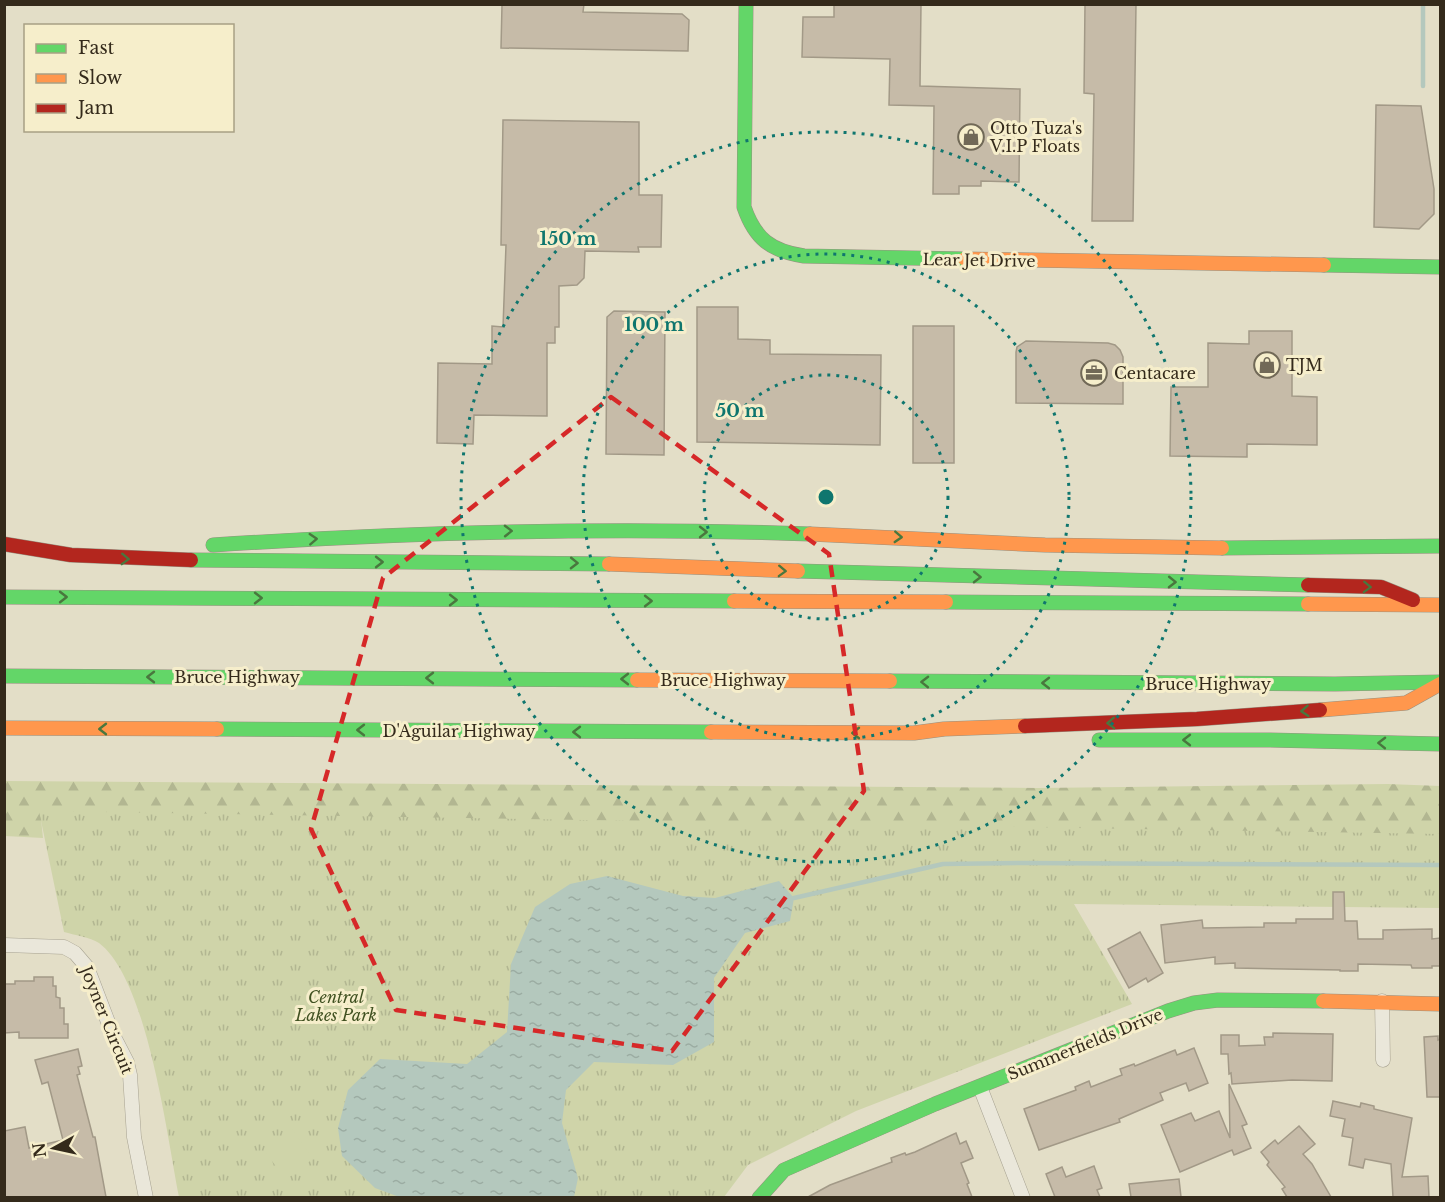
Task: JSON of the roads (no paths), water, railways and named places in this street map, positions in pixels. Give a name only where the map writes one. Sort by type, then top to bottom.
[{"type":"main road","name":"Lear Jet Drive","points":[[746,4],[744,207],[755,232],[770,246],[785,254],[818,257],[1440,267]]},
{"type":"main road","points":[[152,560],[198,546],[406,533],[529,531],[736,532],[1088,546],[1371,548],[1440,546]]},
{"type":"main road","points":[[4,544],[71,555],[152,560],[625,564],[834,573],[1382,587],[1434,605]]},
{"type":"main road","points":[[4,597],[1434,605]]},
{"type":"main road","name":"Bruce Highway","points":[[4,676],[1440,683]]},
{"type":"main road","points":[[914,733],[944,729],[1197,719],[1406,704],[1440,683]]},
{"type":"main road","name":"D'Aguilar Highway","points":[[4,728],[914,733]]},
{"type":"main road","points":[[914,733],[944,739],[1036,739]]},
{"type":"main road","points":[[1083,740],[1257,740],[1440,744]]},
{"type":"main road","name":"Summerfields Drive","points":[[759,1197],[784,1170],[935,1104],[1168,1011],[1194,1003],[1218,1000],[1382,1001],[1440,1004]]},
{"type":"street","name":"Joyner Circuit","points":[[4,945],[64,947],[75,953],[87,967],[112,1035],[127,1062],[134,1137],[146,1197]]},
{"type":"street","points":[[1382,1001],[1383,1060]]},
{"type":"street","points":[[980,1087],[1023,1197]]},
{"type":"water","points":[[607,876],[683,896],[715,898],[779,881],[794,898],[790,921],[745,933],[714,978],[714,1042],[673,1065],[594,1062],[566,1090],[562,1123],[578,1178],[574,1197],[402,1198],[375,1188],[342,1156],[338,1128],[348,1090],[380,1059],[467,1064],[507,1032],[511,964],[535,907],[570,884]]},
{"type":"waterway","points":[[1423,4],[1423,86]]},
{"type":"waterway","points":[[794,898],[943,864],[1440,865]]},
{"type":"place","name":"Otto Tuza's V.I.P Floats","points":[[971,137]]},
{"type":"place","name":"TJM","points":[[1267,365]]},
{"type":"place","name":"Centacare","points":[[1094,373]]},
{"type":"park label","name":"Central Lakes Park","points":[[336,1006]]}]
